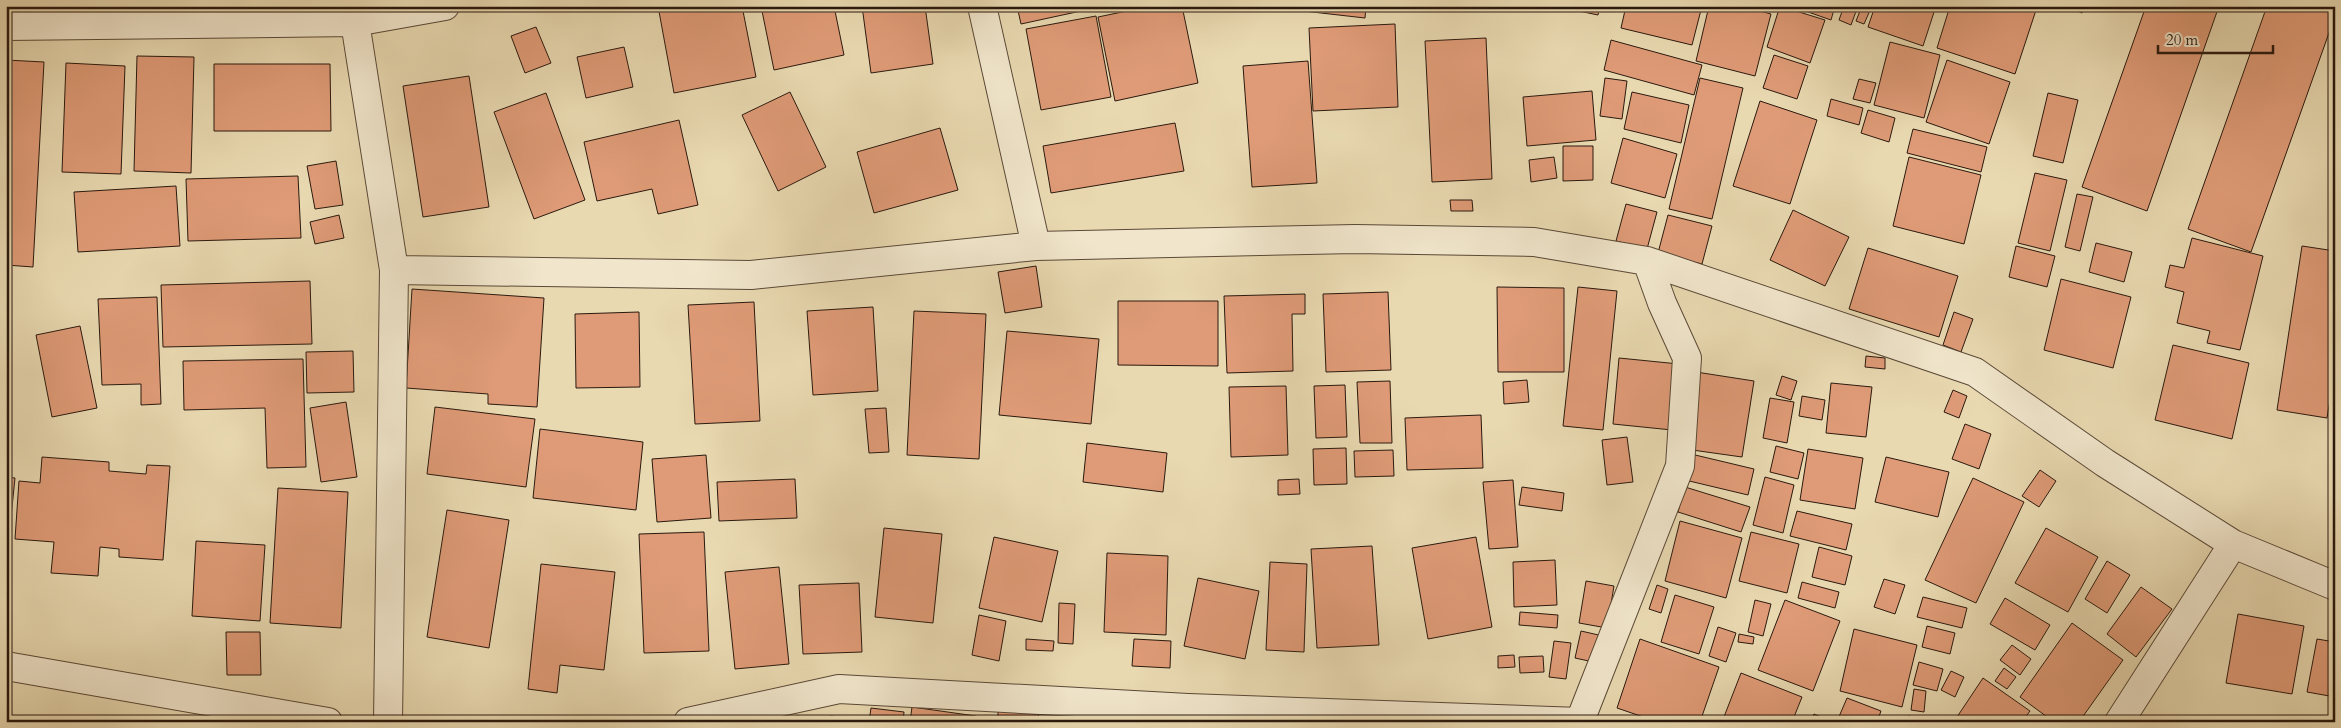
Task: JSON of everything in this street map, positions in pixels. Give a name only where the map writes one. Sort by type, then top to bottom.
[{"type":"street","points":[[6,26],[355,22],[445,6]]},
{"type":"street","points":[[982,6],[1036,246]]},
{"type":"street","points":[[355,22],[394,270],[388,722]]},
{"type":"street","points":[[394,270],[751,275],[1036,246],[1355,239],[1534,242],[1647,261],[1975,372],[2105,464],[2234,544],[2335,586]]},
{"type":"street","points":[[688,722],[839,689],[1188,708],[1580,721],[1680,466],[1687,358],[1662,303],[1647,261]]},
{"type":"street","points":[[2119,722],[2234,544]]},
{"type":"street","points":[[6,666],[328,722]]},
{"type":"building","points":[[658,6],[742,6],[756,77],[674,93]]},
{"type":"building","points":[[761,6],[834,6],[844,55],[774,70]]},
{"type":"building","points":[[862,6],[925,6],[933,64],[871,73]]},
{"type":"building","points":[[1017,6],[1104,6],[1021,24]]},
{"type":"building","points":[[1151,6],[1182,6],[1198,83],[1115,101],[1098,17]]},
{"type":"building","points":[[1286,6],[1366,6],[1365,18],[1286,9]]},
{"type":"building","points":[[1555,6],[1600,6],[1598,15]]},
{"type":"building","points":[[1626,6],[1702,6],[1692,45],[1621,28]]},
{"type":"building","points":[[1709,6],[1742,6],[1771,14],[1755,76],[1696,61]]},
{"type":"building","points":[[1780,6],[1825,20],[1810,63],[1767,47]]},
{"type":"building","points":[[1791,6],[1835,6],[1831,20]]},
{"type":"building","points":[[1844,6],[1858,6],[1851,25],[1839,20]]},
{"type":"building","points":[[1862,6],[1871,8],[1864,24],[1856,21]]},
{"type":"building","points":[[1875,6],[1936,6],[1923,46],[1868,27]]},
{"type":"building","points":[[1950,6],[2037,7],[2015,74],[1937,48]]},
{"type":"building","points":[[2067,6],[2086,6],[2082,13]]},
{"type":"building","points":[[2146,6],[2219,6],[2147,211],[2082,187]]},
{"type":"building","points":[[2267,6],[2335,6],[2335,16],[2251,252],[2188,229]]},
{"type":"building","points":[[1096,16],[1111,97],[1041,110],[1026,29]]},
{"type":"building","points":[[1395,24],[1398,107],[1313,111],[1309,28]]},
{"type":"building","points":[[536,27],[551,63],[525,73],[511,36]]},
{"type":"building","points":[[1486,38],[1492,179],[1432,182],[1425,41]]},
{"type":"building","points":[[1611,40],[1702,65],[1694,95],[1604,70]]},
{"type":"building","points":[[1890,42],[1940,55],[1924,118],[1874,105]]},
{"type":"building","points":[[624,47],[633,87],[586,98],[577,57]]},
{"type":"building","points":[[1774,55],[1808,66],[1797,99],[1763,88]]},
{"type":"building","points":[[137,56],[194,57],[191,173],[134,171]]},
{"type":"building","points":[[6,60],[44,62],[33,267],[6,265]]},
{"type":"building","points":[[1947,60],[2010,82],[1989,144],[1926,122]]},
{"type":"building","points":[[1308,61],[1317,183],[1252,187],[1243,66]]},
{"type":"building","points":[[66,63],[125,66],[121,174],[62,172]]},
{"type":"building","points":[[214,64],[330,64],[331,131],[214,131]]},
{"type":"building","points":[[469,76],[489,207],[423,217],[403,86]]},
{"type":"building","points":[[1605,78],[1627,81],[1622,119],[1600,116]]},
{"type":"building","points":[[1700,78],[1743,88],[1712,219],[1669,209]]},
{"type":"building","points":[[1859,79],[1876,83],[1870,103],[1853,99]]},
{"type":"building","points":[[1592,91],[1596,140],[1527,146],[1523,97]]},
{"type":"building","points":[[790,92],[826,167],[778,191],[742,115]]},
{"type":"building","points":[[1632,92],[1689,105],[1681,143],[1624,129]]},
{"type":"building","points":[[546,93],[585,200],[534,219],[494,112]]},
{"type":"building","points":[[2048,93],[2078,100],[2063,163],[2033,156]]},
{"type":"building","points":[[1831,99],[1863,108],[1859,125],[1827,116]]},
{"type":"building","points":[[1760,101],[1817,120],[1790,204],[1733,186]]},
{"type":"building","points":[[1868,110],[1895,118],[1889,142],[1861,133]]},
{"type":"building","points":[[679,120],[698,205],[658,214],[652,189],[597,201],[584,142]]},
{"type":"building","points":[[1175,123],[1184,171],[1051,193],[1043,146]]},
{"type":"building","points":[[940,128],[958,190],[874,213],[857,152]]},
{"type":"building","points":[[1913,129],[1987,147],[1981,172],[1907,153]]},
{"type":"building","points":[[1623,138],[1677,154],[1665,198],[1611,183]]},
{"type":"building","points":[[1563,146],[1593,146],[1593,180],[1563,181]]},
{"type":"building","points":[[1554,157],[1557,178],[1531,182],[1529,160]]},
{"type":"building","points":[[1909,157],[1981,175],[1964,244],[1893,226]]},
{"type":"building","points":[[336,161],[343,205],[315,209],[307,166]]},
{"type":"building","points":[[2035,173],[2067,180],[2050,251],[2018,243]]},
{"type":"building","points":[[298,176],[301,238],[188,241],[186,179]]},
{"type":"building","points":[[176,186],[180,246],[78,252],[74,192]]},
{"type":"building","points":[[2077,194],[2093,197],[2080,251],[2065,247]]},
{"type":"building","points":[[1450,200],[1472,200],[1473,211],[1451,211]]},
{"type":"building","points":[[1626,204],[1657,212],[1647,249],[1616,241]]},
{"type":"building","points":[[1793,210],[1849,237],[1825,286],[1770,260]]},
{"type":"building","points":[[339,215],[344,238],[315,244],[310,222]]},
{"type":"building","points":[[1668,215],[1712,226],[1702,264],[1658,253]]},
{"type":"building","points":[[2192,238],[2263,256],[2240,350],[2207,343],[2210,331],[2177,323],[2184,292],[2165,287],[2170,265],[2184,268]]},
{"type":"building","points":[[2096,243],[2132,252],[2124,282],[2089,272]]},
{"type":"building","points":[[2016,246],[2055,256],[2047,287],[2009,277]]},
{"type":"building","points":[[2302,246],[2335,251],[2335,368],[2327,418],[2277,410]]},
{"type":"building","points":[[1868,248],[1958,276],[1939,337],[1849,309]]},
{"type":"building","points":[[1036,266],[1042,307],[1005,313],[998,272]]},
{"type":"building","points":[[2061,279],[2131,297],[2113,368],[2044,350]]},
{"type":"building","points":[[310,281],[312,344],[163,347],[161,285]]},
{"type":"building","points":[[1497,287],[1564,288],[1564,372],[1498,372]]},
{"type":"building","points":[[1578,287],[1617,291],[1603,430],[1563,426]]},
{"type":"building","points":[[412,289],[544,298],[537,407],[488,404],[488,394],[406,388]]},
{"type":"building","points":[[1388,292],[1391,370],[1326,372],[1323,294]]},
{"type":"building","points":[[1305,294],[1305,314],[1292,314],[1293,371],[1227,373],[1224,296]]},
{"type":"building","points":[[157,297],[161,404],[141,405],[141,384],[102,385],[98,299]]},
{"type":"building","points":[[1118,301],[1218,301],[1218,366],[1118,365]]},
{"type":"building","points":[[754,302],[760,421],[695,424],[688,305]]},
{"type":"building","points":[[873,307],[878,391],[813,395],[807,311]]},
{"type":"building","points":[[914,311],[986,314],[979,459],[907,455]]},
{"type":"building","points":[[639,312],[640,387],[576,388],[575,314]]},
{"type":"building","points":[[1954,312],[1973,319],[1961,352],[1943,345]]},
{"type":"building","points":[[80,326],[97,408],[52,417],[36,335]]},
{"type":"building","points":[[1007,331],[1099,339],[1091,424],[999,415]]},
{"type":"building","points":[[2173,345],[2249,363],[2232,439],[2155,420]]},
{"type":"building","points":[[353,351],[354,392],[307,393],[306,352]]},
{"type":"building","points":[[1866,356],[1885,358],[1885,369],[1865,367]]},
{"type":"building","points":[[1619,358],[1679,364],[1672,430],[1613,424]]},
{"type":"building","points":[[303,359],[306,467],[267,468],[265,408],[184,410],[183,361]]},
{"type":"building","points":[[1696,372],[1754,381],[1742,457],[1685,449]]},
{"type":"building","points":[[1782,376],[1797,381],[1791,400],[1776,395]]},
{"type":"building","points":[[1527,380],[1529,402],[1504,404],[1503,382]]},
{"type":"building","points":[[1390,381],[1392,443],[1360,443],[1357,382]]},
{"type":"building","points":[[1831,383],[1872,387],[1866,437],[1826,433]]},
{"type":"building","points":[[1345,385],[1347,437],[1316,438],[1314,386]]},
{"type":"building","points":[[1286,386],[1288,455],[1231,457],[1229,387]]},
{"type":"building","points":[[1953,390],[1967,396],[1959,418],[1944,412]]},
{"type":"building","points":[[1802,396],[1825,400],[1822,420],[1799,416]]},
{"type":"building","points":[[1770,398],[1794,402],[1787,443],[1763,438]]},
{"type":"building","points":[[346,402],[357,477],[321,482],[310,408]]},
{"type":"building","points":[[435,407],[535,419],[526,487],[427,474]]},
{"type":"building","points":[[886,408],[889,452],[869,453],[865,409]]},
{"type":"building","points":[[1481,415],[1483,468],[1407,470],[1405,418]]},
{"type":"building","points":[[1965,424],[1991,434],[1979,469],[1952,459]]},
{"type":"building","points":[[540,429],[643,442],[636,510],[533,498]]},
{"type":"building","points":[[1627,437],[1633,482],[1607,485],[1602,440]]},
{"type":"building","points":[[1087,443],[1167,453],[1163,492],[1083,482]]},
{"type":"building","points":[[1776,446],[1804,453],[1798,479],[1770,472]]},
{"type":"building","points":[[1346,448],[1347,484],[1314,485],[1313,449]]},
{"type":"building","points":[[1808,449],[1863,458],[1855,509],[1800,500]]},
{"type":"building","points":[[1393,450],[1394,476],[1355,477],[1354,451]]},
{"type":"building","points":[[1691,454],[1754,469],[1748,495],[1685,480]]},
{"type":"building","points":[[706,455],[711,518],[657,522],[652,459]]},
{"type":"building","points":[[42,457],[109,462],[109,471],[146,474],[147,465],[170,466],[163,560],[119,557],[119,549],[100,547],[98,576],[51,573],[54,542],[15,539],[19,481],[40,483]]},
{"type":"building","points":[[1886,457],[1949,472],[1938,517],[1875,502]]},
{"type":"building","points":[[2040,470],[2056,481],[2039,507],[2022,496]]},
{"type":"building","points":[[6,477],[15,478],[6,566]]},
{"type":"building","points":[[1765,477],[1794,485],[1783,533],[1753,525]]},
{"type":"building","points":[[1973,478],[2024,502],[1976,603],[1925,580]]},
{"type":"building","points":[[795,479],[797,518],[719,521],[717,482]]},
{"type":"building","points":[[1299,479],[1300,494],[1278,495],[1278,480]]},
{"type":"building","points":[[1513,480],[1518,547],[1489,549],[1483,482]]},
{"type":"building","points":[[1522,487],[1564,493],[1562,511],[1519,505]]},
{"type":"building","points":[[1685,487],[1750,507],[1741,532],[1678,512]]},
{"type":"building","points":[[278,488],[348,492],[341,628],[270,623]]},
{"type":"building","points":[[447,510],[509,520],[489,648],[427,637]]},
{"type":"building","points":[[1797,511],[1852,524],[1846,550],[1790,536]]},
{"type":"building","points":[[1680,521],[1742,538],[1726,598],[1665,581]]},
{"type":"building","points":[[884,528],[942,534],[933,623],[875,617]]},
{"type":"building","points":[[2046,528],[2098,557],[2068,612],[2015,583]]},
{"type":"building","points":[[704,532],[709,651],[644,653],[639,534]]},
{"type":"building","points":[[1751,532],[1799,544],[1787,593],[1739,581]]},
{"type":"building","points":[[994,537],[1058,551],[1042,622],[979,608]]},
{"type":"building","points":[[1476,537],[1492,627],[1428,639],[1412,548]]},
{"type":"building","points":[[196,541],[265,545],[260,621],[192,616]]},
{"type":"building","points":[[1372,546],[1379,645],[1317,648],[1311,549]]},
{"type":"building","points":[[1819,547],[1852,556],[1845,585],[1812,577]]},
{"type":"building","points":[[1107,553],[1168,556],[1166,635],[1104,632]]},
{"type":"building","points":[[1555,560],[1557,605],[1514,607],[1513,562]]},
{"type":"building","points":[[2107,561],[2130,575],[2107,613],[2085,599]]},
{"type":"building","points":[[1270,562],[1307,564],[1304,652],[1266,650]]},
{"type":"building","points":[[541,564],[615,572],[604,670],[560,665],[557,693],[528,689]]},
{"type":"building","points":[[779,567],[789,664],[735,669],[725,572]]},
{"type":"building","points":[[1198,578],[1259,591],[1245,659],[1184,646]]},
{"type":"building","points":[[1884,579],[1905,585],[1895,614],[1874,607]]},
{"type":"building","points":[[1586,581],[1614,586],[1607,628],[1579,623]]},
{"type":"building","points":[[1802,582],[1839,592],[1835,608],[1798,598]]},
{"type":"building","points":[[859,583],[862,652],[803,654],[799,585]]},
{"type":"building","points":[[1657,585],[1668,589],[1661,613],[1649,609]]},
{"type":"building","points":[[2141,587],[2172,609],[2136,657],[2107,634]]},
{"type":"building","points":[[1675,595],[1714,607],[1699,654],[1661,642]]},
{"type":"building","points":[[1923,597],[1967,608],[1962,628],[1917,617]]},
{"type":"building","points":[[2005,598],[2050,625],[2035,650],[1990,624]]},
{"type":"building","points":[[1755,600],[1771,604],[1763,636],[1748,632]]},
{"type":"building","points":[[1785,600],[1840,621],[1813,691],[1758,670]]},
{"type":"building","points":[[1059,603],[1075,604],[1073,644],[1058,643]]},
{"type":"building","points":[[1520,612],[1558,615],[1557,628],[1519,625]]},
{"type":"building","points":[[2238,614],[2304,626],[2292,694],[2226,683]]},
{"type":"building","points":[[979,615],[1006,621],[999,661],[972,655]]},
{"type":"building","points":[[2072,623],[2123,660],[2079,722],[2054,722],[2020,697]]},
{"type":"building","points":[[1927,626],[1955,633],[1950,654],[1922,647]]},
{"type":"building","points":[[1718,627],[1736,633],[1726,662],[1709,656]]},
{"type":"building","points":[[1854,629],[1917,645],[1902,707],[1840,691]]},
{"type":"building","points":[[1581,631],[1603,636],[1598,663],[1575,658]]},
{"type":"building","points":[[226,632],[260,632],[261,675],[227,675]]},
{"type":"building","points":[[1739,634],[1754,637],[1753,644],[1738,642]]},
{"type":"building","points":[[1026,639],[1054,641],[1053,651],[1026,650]]},
{"type":"building","points":[[1134,639],[1171,641],[1170,668],[1132,666]]},
{"type":"building","points":[[1640,639],[1719,667],[1700,722],[1658,722],[1617,708]]},
{"type":"building","points":[[2317,639],[2335,642],[2335,697],[2307,692]]},
{"type":"building","points":[[1554,641],[1571,643],[1566,679],[1549,677]]},
{"type":"building","points":[[2012,645],[2031,659],[2020,675],[2000,660]]},
{"type":"building","points":[[1514,655],[1515,667],[1498,668],[1498,656]]},
{"type":"building","points":[[1543,656],[1544,672],[1520,673],[1519,657]]},
{"type":"building","points":[[1919,662],[1943,669],[1937,691],[1913,685]]},
{"type":"building","points":[[2004,668],[2016,677],[2007,689],[1995,681]]},
{"type":"building","points":[[1951,671],[1964,677],[1955,697],[1941,690]]},
{"type":"building","points":[[1741,673],[1802,697],[1792,722],[1722,722]]},
{"type":"building","points":[[1983,678],[2030,711],[2022,722],[1964,722],[1957,717]]},
{"type":"building","points":[[1914,689],[1926,691],[1924,712],[1911,710]]},
{"type":"building","points":[[1847,698],[1881,711],[1877,722],[1845,722],[1838,719]]},
{"type":"building","points":[[912,707],[976,716],[975,722],[910,722]]},
{"type":"building","points":[[871,708],[904,712],[903,722],[869,722]]},
{"type":"building","points":[[998,708],[1039,709],[1038,722],[998,722]]},
{"type":"building","points":[[1814,714],[1834,722],[1811,722]]},
{"type":"building","points":[[797,716],[816,719],[815,722],[796,722]]},
{"type":"building","points":[[830,716],[862,719],[862,722],[830,722]]},
{"type":"building","points":[[1908,716],[1929,719],[1928,722],[1907,722]]}]
